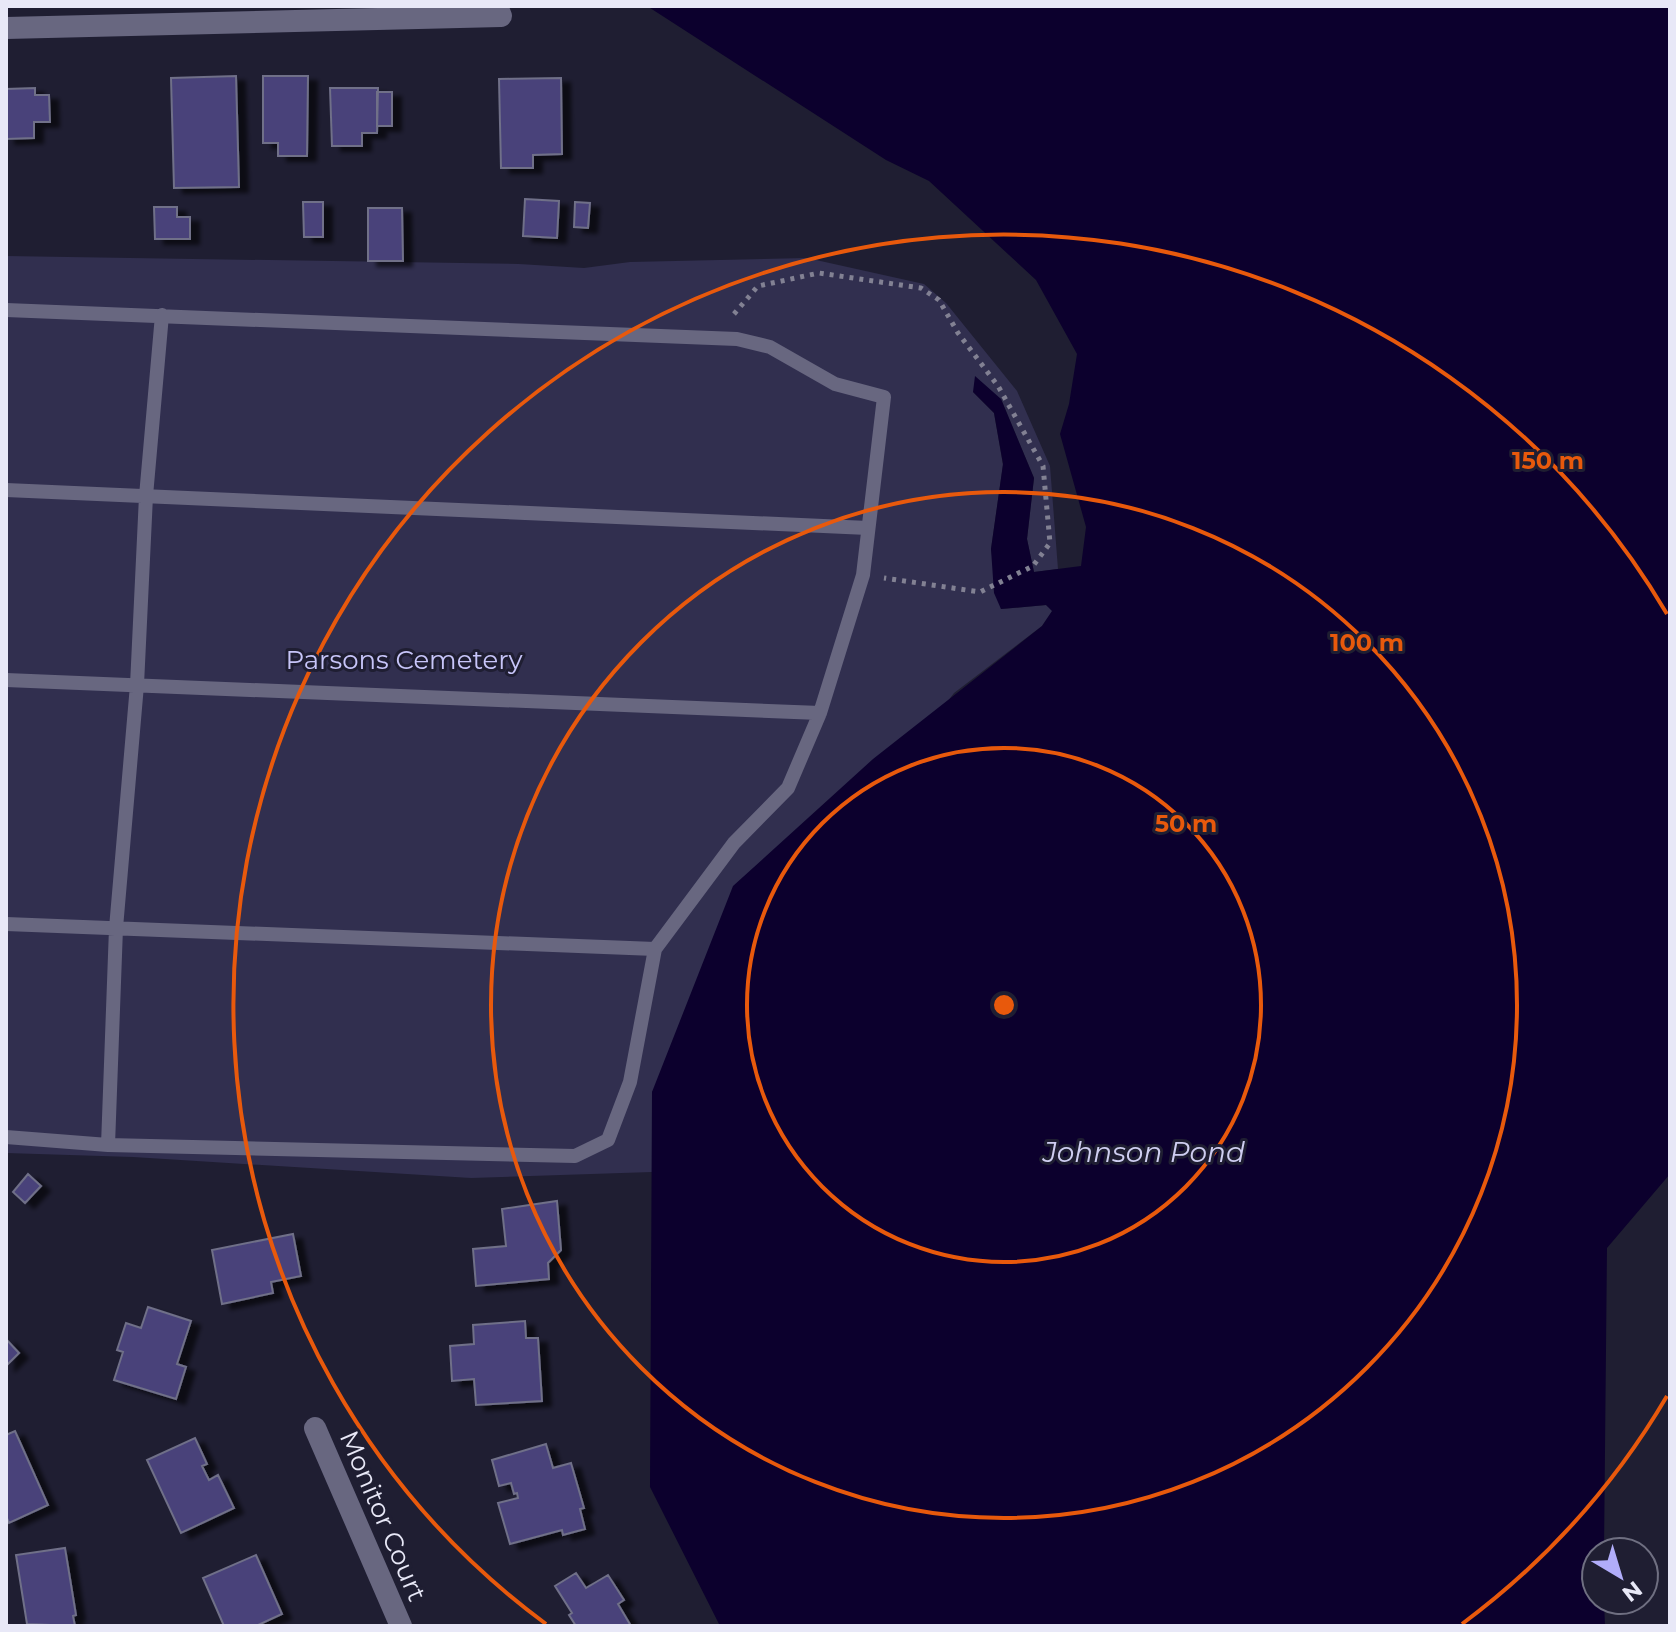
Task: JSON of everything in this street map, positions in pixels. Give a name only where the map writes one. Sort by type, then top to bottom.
[{"type":"street","points":[[6,28],[499,11]]},
{"type":"street","name":"Monitor Court","points":[[315,1428],[401,1626]]},
{"type":"lane","points":[[6,310],[737,339],[770,347],[835,384],[884,397],[863,575],[820,713],[788,788],[734,843],[655,949],[630,1082],[608,1140],[575,1156],[108,1145],[6,1137]]},
{"type":"lane","points":[[108,1145],[116,928],[137,685],[146,496],[162,315]]},
{"type":"lane","points":[[6,490],[868,528]]},
{"type":"lane","points":[[6,680],[820,713]]},
{"type":"lane","points":[[6,924],[655,949]]},
{"type":"path","points":[[737,339],[734,315],[758,286],[819,273],[921,288],[939,300],[958,333],[998,386],[1043,466],[1050,543],[1033,566],[980,592],[863,575]]},
{"type":"green space","name":"Parsons Cemetery","points":[[6,256],[519,264],[584,268],[630,262],[807,258],[924,284],[946,303],[1017,391],[1050,466],[1058,569],[1034,572],[1027,539],[1034,478],[1001,399],[973,392],[994,413],[1003,465],[991,549],[1001,609],[1046,605],[1053,610],[1042,626],[954,693],[652,1092],[652,1172],[471,1178],[133,1157],[6,1153]]},
{"type":"water","name":"Johnson Pond","points":[[647,6],[1670,6],[1670,1174],[1607,1248],[1604,1536],[1580,1536],[1580,1616],[1605,1616],[1605,1626],[720,1626],[650,1487],[652,1092],[733,886],[873,759],[1042,626],[1052,611],[1046,605],[1001,609],[994,593],[991,549],[1003,464],[994,413],[973,392],[975,376],[1001,399],[1034,478],[1027,539],[1034,572],[1081,566],[1086,527],[1060,434],[1069,404],[1077,354],[1036,280],[929,181],[886,160]]},
{"type":"building","points":[[236,76],[239,187],[174,188],[171,78]]},
{"type":"building","points":[[263,76],[308,76],[307,156],[278,156],[278,143],[263,143]]},
{"type":"building","points":[[561,78],[562,154],[533,155],[533,168],[501,168],[499,79]]},
{"type":"building","points":[[35,88],[35,95],[49,95],[50,122],[34,122],[34,138],[6,139],[6,89]]},
{"type":"building","points":[[330,88],[378,88],[377,133],[362,133],[362,146],[332,146]]},
{"type":"building","points":[[377,92],[392,92],[392,126],[377,126]]},
{"type":"building","points":[[525,199],[559,201],[557,238],[523,236]]},
{"type":"building","points":[[303,202],[323,202],[323,237],[304,237]]},
{"type":"building","points":[[575,202],[590,203],[588,228],[574,227]]},
{"type":"building","points":[[154,207],[177,207],[177,217],[190,217],[190,239],[155,239]]},
{"type":"building","points":[[368,208],[402,208],[403,261],[368,261]]},
{"type":"building","points":[[28,1174],[41,1186],[25,1203],[13,1192]]},
{"type":"building","points":[[557,1201],[561,1250],[548,1263],[549,1279],[476,1286],[473,1249],[506,1246],[502,1209]]},
{"type":"building","points":[[293,1234],[301,1276],[271,1282],[273,1293],[222,1304],[212,1250]]},
{"type":"building","points":[[148,1307],[191,1321],[177,1364],[186,1367],[176,1399],[114,1380],[123,1352],[117,1350],[126,1323],[141,1328]]},
{"type":"building","points":[[525,1321],[526,1338],[538,1338],[542,1401],[476,1405],[474,1379],[452,1381],[450,1346],[474,1344],[473,1325]]},
{"type":"building","points":[[6,1339],[19,1353],[6,1366]]},
{"type":"building","points":[[15,1431],[48,1505],[9,1523],[6,1516],[6,1435]]},
{"type":"building","points":[[195,1438],[207,1464],[202,1466],[209,1480],[218,1475],[234,1508],[181,1533],[147,1460]]},
{"type":"building","points":[[546,1444],[553,1468],[571,1463],[584,1508],[580,1509],[585,1529],[563,1535],[562,1530],[510,1544],[498,1503],[518,1498],[517,1493],[514,1494],[511,1483],[499,1486],[492,1460]]},
{"type":"building","points":[[65,1548],[75,1626],[27,1624],[16,1555]]},
{"type":"building","points":[[256,1555],[282,1614],[256,1626],[224,1626],[203,1578]]},
{"type":"building","points":[[576,1573],[586,1588],[608,1575],[624,1600],[618,1604],[631,1626],[576,1626],[569,1615],[572,1613],[555,1586]]}]
